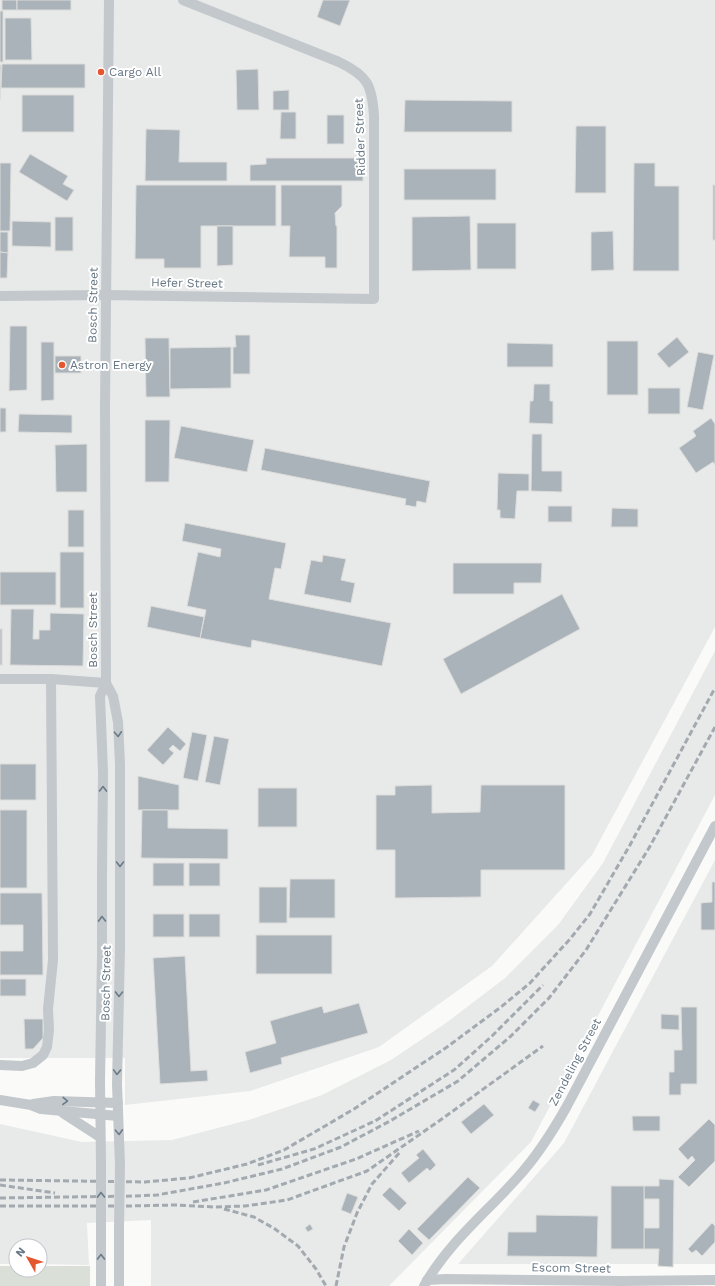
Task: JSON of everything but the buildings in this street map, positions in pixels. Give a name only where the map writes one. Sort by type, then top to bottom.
[{"type":"street","name":"Bosch Street","points":[[101,1286],[100,1103],[103,772],[100,696],[106,683],[105,422],[109,0]]},
{"type":"street","name":"Ridder Street","points":[[183,0],[339,62],[352,68],[367,82],[371,91],[374,116],[374,299]]},
{"type":"street","name":"Hefer Street","points":[[0,296],[106,295],[374,299]]},
{"type":"street","points":[[0,679],[52,679],[106,683]]},
{"type":"street","points":[[0,1065],[22,1066],[34,1063],[43,1055],[49,1030],[48,1009],[53,960],[52,679]]},
{"type":"street","name":"Bosch Street","points":[[106,683],[113,696],[118,722],[120,764],[120,948],[117,1084],[120,1165],[119,1286]]},
{"type":"street","name":"Zendeling Street","points":[[426,1283],[450,1247],[518,1177],[549,1138],[715,826]]},
{"type":"street","points":[[0,1100],[31,1105],[41,1109],[118,1116]]},
{"type":"street","points":[[31,1105],[54,1101],[118,1103]]},
{"type":"street","points":[[60,1111],[100,1137]]},
{"type":"street","name":"Escom Street","points":[[426,1283],[446,1279],[620,1284],[715,1280]]},
{"type":"shaded area","points":[[0,0],[715,0],[715,627],[592,855],[492,966],[379,1047],[250,1091],[125,1105],[125,1058],[0,1058]]},
{"type":"shaded area","points":[[715,651],[715,795],[531,1142],[389,1286],[151,1286],[151,1220],[87,1223],[89,1265],[48,1264],[48,1238],[8,1238],[8,1264],[0,1264],[0,1124],[82,1142],[172,1140],[252,1119],[322,1095],[391,1060],[446,1023],[505,978],[558,925],[603,863]]},
{"type":"shaded area","points":[[715,860],[715,1264],[458,1264],[564,1143]]},
{"type":"shaded area","points":[[0,1266],[8,1266],[8,1278],[48,1278],[48,1266],[90,1266],[90,1286],[0,1286]]},
{"type":"railway","points":[[0,1180],[145,1182],[189,1178],[247,1164],[284,1150],[354,1109],[447,1047],[501,1007],[530,983],[570,939],[590,914],[630,845],[715,688]]},
{"type":"railway","points":[[0,1198],[157,1195],[224,1183],[282,1169],[341,1147],[390,1121],[458,1081],[511,1036],[549,998],[586,950],[649,848],[715,727]]},
{"type":"railway","points":[[258,1165],[314,1149],[375,1121],[454,1070],[492,1036],[543,985]]},
{"type":"railway","points":[[0,1206],[177,1205],[214,1207],[245,1206],[287,1200],[367,1171],[543,1046]]},
{"type":"railway","points":[[193,1202],[266,1190],[356,1159],[419,1131]]},
{"type":"railway","points":[[336,1286],[344,1247],[357,1213],[372,1184],[401,1151]]},
{"type":"railway","points":[[0,1185],[55,1193]]},
{"type":"railway","points":[[224,1209],[254,1217],[275,1229],[298,1246],[316,1269],[326,1286]]},
{"type":"place","name":"Cargo All","points":[[101,72]]},
{"type":"place","name":"Astron Energy","points":[[62,365]]}]
